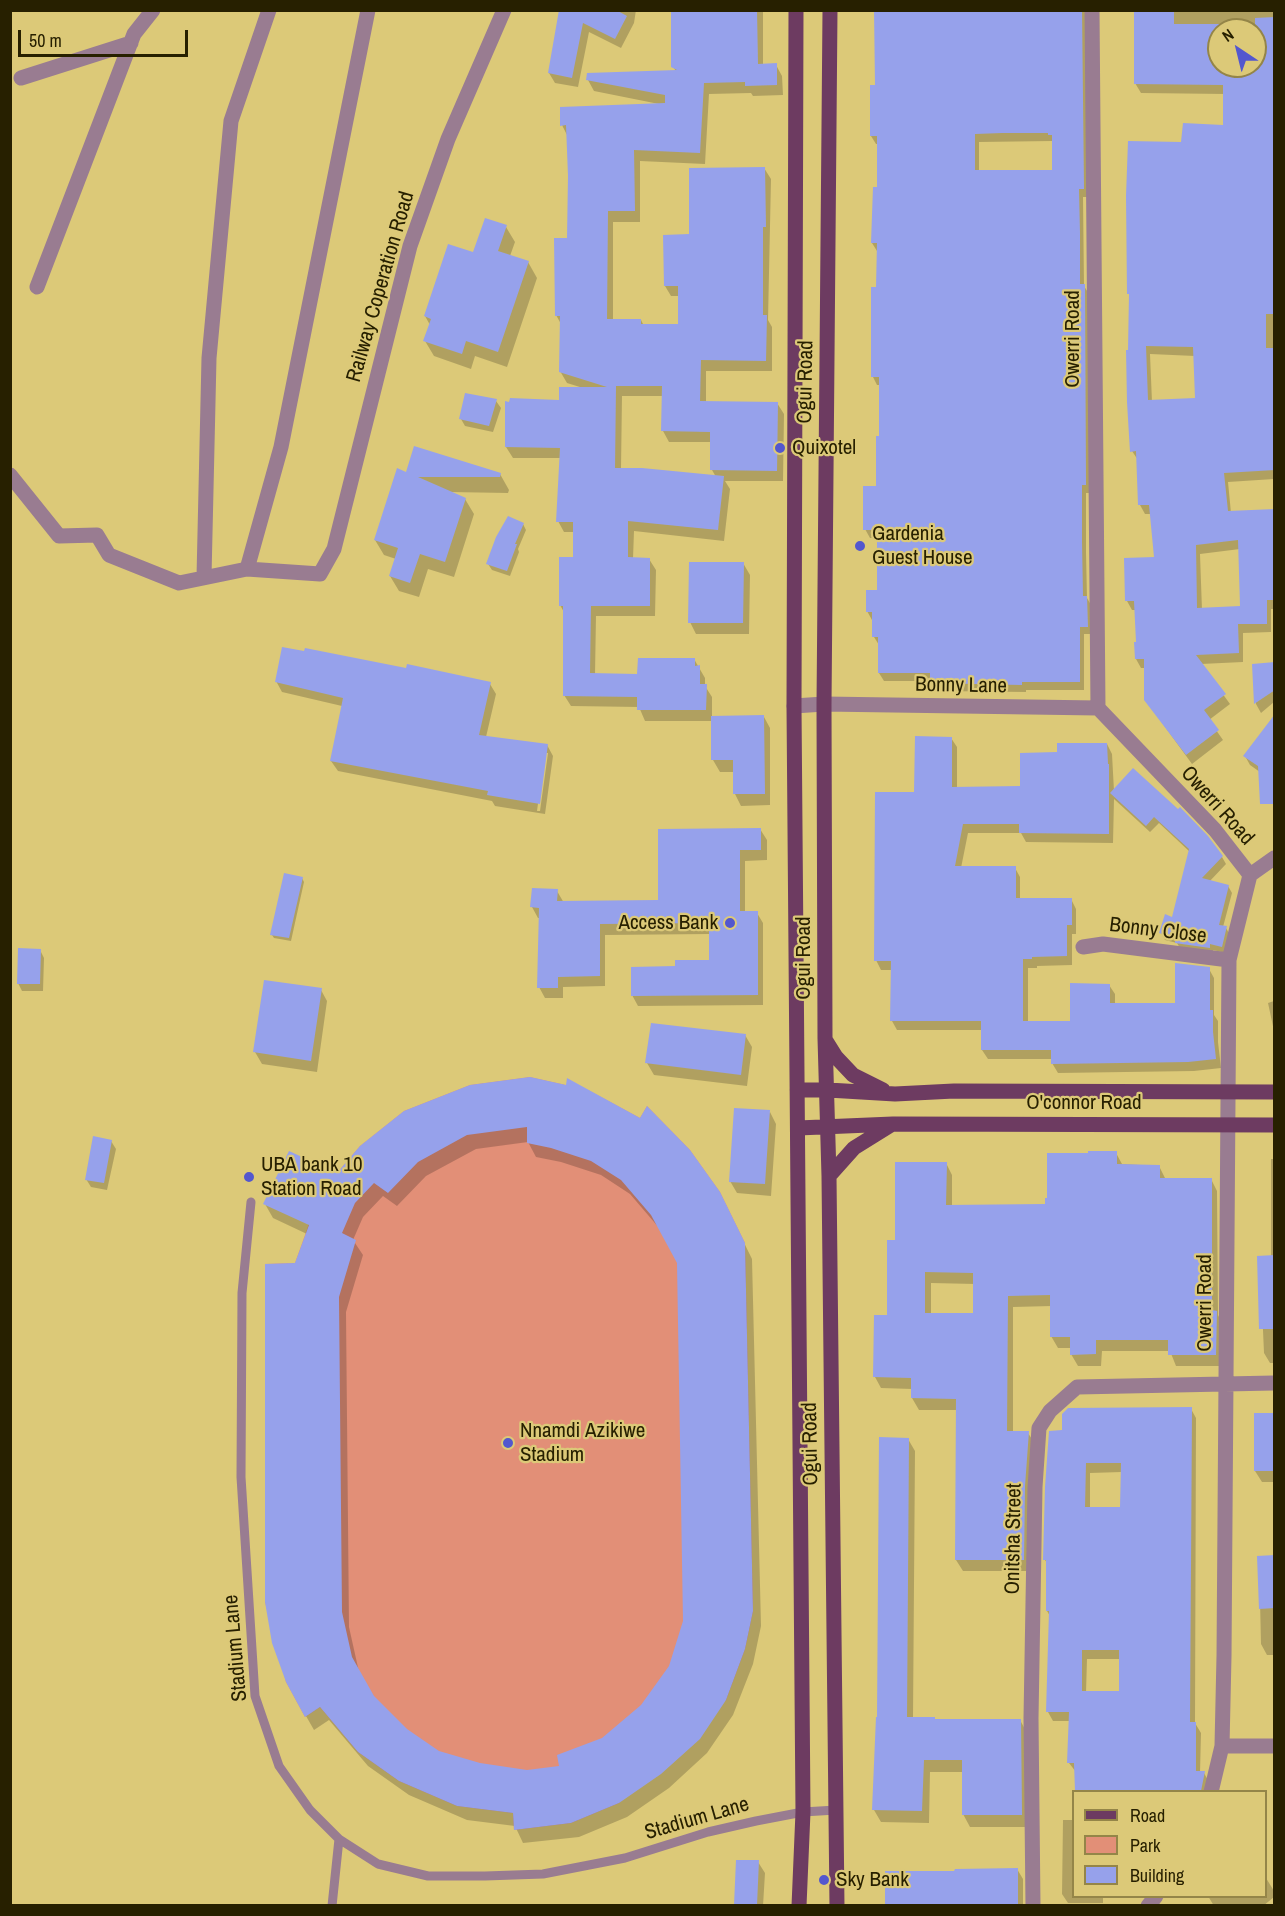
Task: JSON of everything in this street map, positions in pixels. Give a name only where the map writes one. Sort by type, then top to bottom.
[{"type":"main road","name":"Ogui Road","points":[[796,10],[794,706],[803,1812],[800,1905]]},
{"type":"main road","name":"Ogui Road","points":[[830,10],[824,704],[825,1038],[828,1090],[837,1905]]},
{"type":"main road","points":[[825,1038],[836,1057],[853,1075],[876,1088],[895,1094]]},
{"type":"main road","name":"O'connor Road","points":[[797,1090],[895,1094],[1275,1092]]},
{"type":"main road","points":[[829,1176],[854,1148],[893,1124]]},
{"type":"main road","name":"O'connor Road","points":[[798,1128],[893,1124],[1275,1125]]},
{"type":"street","points":[[37,288],[134,34],[153,10]]},
{"type":"street","points":[[204,577],[209,358],[231,121],[269,10]]},
{"type":"street","points":[[10,475],[59,536],[97,535],[109,555],[179,583],[247,569],[281,447],[369,10]]},
{"type":"street","name":"Railway Coperation Road","points":[[247,569],[320,574],[334,549],[410,246],[448,140],[504,10]]},
{"type":"street","name":"Owerri Road","points":[[1092,10],[1098,708],[1215,830],[1250,875],[1229,960],[1222,1746],[1211,1790]]},
{"type":"street","points":[[21,78],[131,44]]},
{"type":"street","name":"Bonny Lane","points":[[794,706],[824,704],[1098,708]]},
{"type":"street","points":[[1250,875],[1275,858]]},
{"type":"street","name":"Bonny Close","points":[[1083,947],[1103,944],[1229,960]]},
{"type":"street","name":"Onitsha Street","points":[[1033,1905],[1031,1706],[1035,1487],[1039,1428],[1050,1411],[1077,1387],[1275,1383]]},
{"type":"street","points":[[1222,1746],[1275,1746]]},
{"type":"lane","name":"Stadium Lane","points":[[251,1202],[242,1293],[241,1477],[255,1696],[279,1766],[310,1810],[339,1839],[378,1864],[428,1876],[543,1874],[625,1858],[708,1832],[756,1821],[803,1812],[836,1810]]},
{"type":"lane","points":[[332,1905],[339,1839]]},
{"type":"green space","name":"Nnamdi Azikiwe Stadium","points":[[530,1077],[588,1090],[640,1118],[647,1106],[690,1150],[720,1192],[745,1243],[753,1611],[745,1649],[726,1700],[619,1803],[571,1823],[514,1830],[513,1813],[457,1806],[399,1781],[358,1752],[320,1707],[305,1717],[286,1682],[265,1602],[265,1264],[295,1263],[320,1193],[360,1146],[404,1111],[470,1085]]},
{"type":"building","points":[[559,10],[616,10],[627,16],[615,39],[583,23],[572,78],[548,73]]},
{"type":"building","points":[[671,10],[757,10],[758,64],[777,63],[777,85],[745,86],[745,82],[704,83],[700,153],[634,150],[635,211],[608,211],[607,319],[641,319],[641,324],[678,324],[678,286],[664,286],[663,235],[689,234],[689,168],[765,167],[766,227],[763,227],[763,315],[767,315],[766,361],[701,360],[700,401],[778,402],[777,471],[710,470],[710,432],[661,431],[662,386],[616,386],[615,468],[642,468],[724,476],[718,530],[628,521],[628,557],[650,558],[650,606],[591,606],[590,673],[637,674],[638,658],[695,658],[695,666],[700,665],[700,684],[707,684],[706,710],[637,710],[637,697],[563,696],[563,606],[559,606],[559,557],[573,557],[573,522],[556,522],[560,448],[505,447],[505,401],[509,402],[510,398],[559,400],[559,387],[607,387],[559,372],[560,316],[555,316],[554,238],[567,238],[568,176],[566,125],[560,126],[560,107],[665,103],[665,95],[586,80],[587,73],[677,70],[671,67]]},
{"type":"building","points":[[874,10],[1082,10],[1084,189],[1079,189],[1080,284],[1085,284],[1086,485],[1082,485],[1082,543],[1083,596],[1087,596],[1088,627],[1080,627],[1080,682],[1022,682],[1022,685],[930,683],[930,673],[878,673],[878,637],[872,637],[872,612],[866,612],[866,590],[877,590],[877,530],[863,530],[863,486],[876,486],[876,436],[879,436],[879,377],[871,377],[871,287],[876,287],[877,243],[871,243],[873,187],[877,187],[877,136],[870,136],[870,85],[875,85]],"holes":[[[1048,133],[1052,135],[1052,170],[975,170],[975,134]]]},
{"type":"building","points":[[1134,10],[1174,10],[1174,24],[1207,24],[1207,78],[1267,78],[1267,18],[1255,18],[1275,17],[1275,314],[1266,314],[1266,348],[1275,348],[1275,470],[1224,473],[1228,511],[1275,509],[1275,600],[1267,600],[1267,624],[1238,624],[1239,653],[1196,655],[1226,694],[1204,710],[1219,730],[1186,755],[1144,700],[1144,659],[1135,659],[1134,601],[1125,601],[1124,558],[1154,557],[1149,505],[1138,505],[1136,451],[1130,452],[1126,350],[1128,350],[1129,294],[1127,294],[1126,196],[1128,141],[1181,142],[1183,123],[1223,125],[1223,85],[1134,84]],"holes":[[[1146,346],[1193,347],[1195,398],[1148,400]],[[1238,540],[1240,606],[1197,608],[1196,545]]]},
{"type":"building","points":[[485,218],[507,225],[498,251],[529,261],[498,352],[466,341],[462,354],[423,341],[431,319],[424,316],[448,244],[473,252]]},
{"type":"building","points":[[465,393],[497,399],[489,426],[459,419]]},
{"type":"building","points":[[414,446],[501,473],[500,477],[418,477],[466,498],[445,562],[420,554],[410,583],[389,576],[398,548],[374,540],[397,468],[406,472]]},
{"type":"building","points":[[508,516],[524,523],[507,571],[486,564],[496,537]]},
{"type":"building","points":[[689,562],[744,562],[743,623],[688,623]]},
{"type":"building","points":[[282,647],[304,651],[305,648],[406,668],[407,664],[491,682],[479,735],[548,744],[540,804],[487,795],[488,791],[330,761],[343,698],[275,682]]},
{"type":"building","points":[[1275,662],[1275,690],[1254,704],[1252,664]]},
{"type":"building","points":[[1275,714],[1275,804],[1260,804],[1258,766],[1243,756]]},
{"type":"building","points":[[764,715],[765,794],[733,794],[733,760],[711,760],[711,716]]},
{"type":"building","points":[[915,736],[952,737],[952,787],[1020,786],[1020,753],[1057,752],[1057,743],[1107,743],[1109,834],[1019,833],[1019,824],[963,824],[955,866],[1016,866],[1016,898],[1072,898],[1072,925],[1067,925],[1067,956],[1023,959],[1023,1021],[1070,1021],[1070,983],[1110,984],[1110,1003],[1175,1003],[1175,963],[1210,967],[1210,1010],[1213,1010],[1216,1059],[1188,1062],[1051,1064],[1051,1050],[981,1050],[981,1021],[890,1021],[891,961],[874,961],[875,792],[914,792]]},
{"type":"building","points":[[1133,768],[1178,809],[1180,807],[1208,836],[1223,856],[1202,878],[1229,885],[1219,925],[1227,926],[1222,947],[1210,944],[1210,948],[1175,943],[1175,938],[1159,933],[1165,914],[1172,917],[1189,849],[1154,817],[1146,826],[1110,793]]},
{"type":"building","points":[[761,828],[761,850],[740,850],[740,911],[758,911],[758,995],[631,996],[631,967],[675,966],[675,960],[709,960],[709,923],[600,924],[600,976],[558,977],[558,988],[537,988],[539,908],[530,907],[532,888],[558,889],[557,901],[658,900],[658,829]]},
{"type":"building","points":[[284,873],[303,877],[289,938],[270,935]]},
{"type":"building","points":[[18,948],[41,949],[40,984],[17,984]]},
{"type":"building","points":[[264,980],[322,988],[311,1061],[253,1052]]},
{"type":"building","points":[[651,1023],[746,1034],[741,1075],[645,1063]]},
{"type":"building","points":[[530,1077],[566,1085],[567,1078],[640,1118],[647,1106],[690,1150],[720,1192],[745,1243],[753,1611],[745,1649],[726,1700],[700,1739],[661,1774],[619,1803],[571,1823],[514,1830],[513,1813],[457,1806],[399,1781],[358,1752],[320,1707],[305,1717],[286,1682],[272,1643],[265,1602],[265,1264],[295,1263],[309,1225],[263,1204],[289,1151],[337,1173],[360,1146],[404,1111],[470,1085]],"holes":[[[527,1127],[527,1143],[591,1161],[621,1180],[651,1215],[677,1263],[683,1621],[669,1666],[641,1705],[602,1738],[557,1755],[559,1766],[527,1770],[480,1763],[439,1751],[407,1729],[374,1696],[352,1657],[342,1612],[339,1297],[356,1240],[342,1233],[355,1203],[374,1183],[388,1193],[418,1162],[467,1135]]]},
{"type":"building","points":[[734,1108],[770,1110],[765,1184],[729,1182]]},
{"type":"building","points":[[93,1136],[112,1140],[104,1183],[85,1180]]},
{"type":"building","points":[[1088,1151],[1117,1151],[1117,1164],[1160,1165],[1160,1178],[1212,1178],[1212,1310],[1217,1311],[1216,1355],[1168,1355],[1168,1340],[1096,1340],[1096,1354],[1070,1355],[1070,1337],[1050,1337],[1050,1295],[1008,1296],[1007,1431],[1029,1431],[1025,1486],[1024,1560],[955,1560],[956,1399],[911,1398],[911,1378],[873,1377],[874,1315],[887,1315],[887,1240],[895,1240],[895,1162],[947,1162],[946,1205],[1045,1204],[1047,1153],[1088,1153]],"holes":[[[925,1272],[973,1273],[973,1313],[925,1313]]]},
{"type":"building","points":[[1275,1255],[1275,1329],[1259,1329],[1257,1256]]},
{"type":"building","points":[[1192,1407],[1190,1722],[1196,1722],[1196,1771],[1205,1771],[1201,1790],[1075,1790],[1074,1763],[1067,1763],[1069,1712],[1046,1712],[1049,1611],[1046,1611],[1046,1560],[1043,1560],[1045,1487],[1049,1431],[1062,1430],[1062,1414],[1068,1408]],"holes":[[[1086,1463],[1121,1463],[1120,1507],[1085,1507]],[[1082,1650],[1119,1650],[1119,1691],[1082,1691]]]},
{"type":"building","points":[[1254,1413],[1275,1413],[1275,1471],[1254,1471]]},
{"type":"building","points":[[879,1437],[909,1438],[907,1717],[1021,1719],[1022,1815],[962,1815],[962,1760],[924,1760],[922,1811],[872,1810],[877,1717]]},
{"type":"building","points":[[1275,1555],[1275,1608],[1259,1609],[1257,1556]]},
{"type":"building","points":[[736,1860],[759,1860],[757,1905],[734,1905]]},
{"type":"building","points":[[1018,1868],[1018,1905],[885,1905],[885,1871]]},
{"type":"place","name":"Quixotel","points":[[780,448]]},
{"type":"place","name":"Gardenia Guest House","points":[[860,546]]},
{"type":"place","name":"Access Bank","points":[[730,923]]},
{"type":"place","name":"UBA bank 10 Station Road","points":[[249,1177]]},
{"type":"place","name":"Nnamdi Azikiwe Stadium","points":[[508,1443]]},
{"type":"place","name":"Sky Bank","points":[[824,1880]]}]
